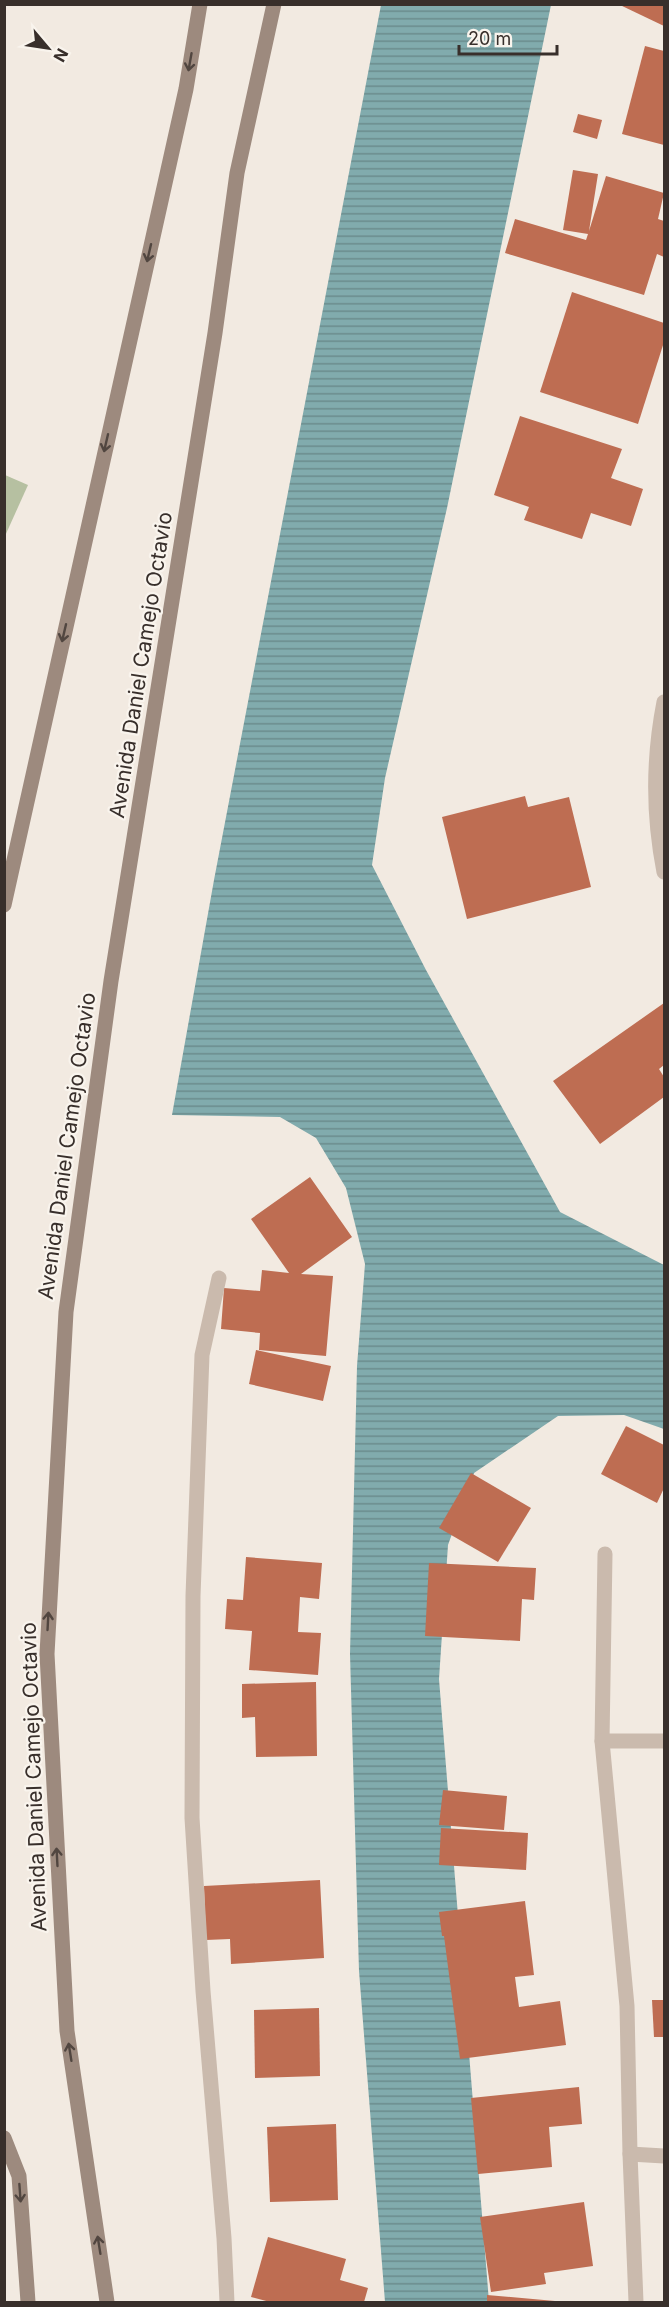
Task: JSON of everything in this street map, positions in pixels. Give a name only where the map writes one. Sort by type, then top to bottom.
[{"type":"main road","points":[[4,904],[186,89],[200,4]]},
{"type":"main road","name":"Avenida Daniel Camejo Octavio","points":[[107,2302],[67,2031],[46,1654],[66,1312],[111,981],[214,345],[237,173],[274,4]]},
{"type":"main road","points":[[4,2138],[19,2176],[28,2302]]},
{"type":"street","points":[[664,702],[655,778],[657,836],[664,872]]},
{"type":"street","points":[[219,1278],[202,1355],[193,1596],[192,1818],[227,2302]]},
{"type":"street","points":[[604,1554],[602,1742],[627,2006],[636,2302]]},
{"type":"street","points":[[602,1742],[664,1742]]},
{"type":"street","points":[[630,2154],[664,2156]]},
{"type":"green space","points":[[5,475],[28,485],[5,536]]},
{"type":"water","points":[[381,5],[551,5],[447,508],[385,778],[372,865],[426,970],[560,1212],[664,1265],[664,1429],[624,1415],[558,1416],[474,1473],[448,1545],[439,1679],[489,2302],[385,2302],[359,1971],[350,1654],[357,1366],[365,1264],[346,1188],[316,1138],[280,1117],[172,1115],[214,880]]},
{"type":"building","points":[[620,5],[664,5],[664,26]]},
{"type":"building","points":[[645,46],[664,51],[664,145],[622,134]]},
{"type":"building","points":[[578,114],[602,120],[597,139],[573,132]]},
{"type":"building","points":[[573,170],[598,174],[589,231],[606,176],[664,193],[658,219],[664,221],[664,257],[657,254],[644,295],[505,253],[515,219],[586,240],[588,234],[563,230]]},
{"type":"building","points":[[572,292],[664,323],[664,342],[638,424],[540,392]]},
{"type":"building","points":[[520,416],[622,449],[611,478],[643,489],[631,526],[591,513],[582,539],[524,520],[529,507],[494,495]]},
{"type":"building","points":[[525,796],[528,807],[569,797],[591,887],[467,919],[442,817]]},
{"type":"building","points":[[664,1003],[664,1065],[659,1069],[664,1077],[664,1097],[600,1144],[553,1081]]},
{"type":"building","points":[[310,1177],[352,1237],[301,1274],[333,1276],[326,1356],[259,1350],[260,1333],[221,1329],[224,1288],[260,1291],[262,1270],[289,1273],[251,1219]]},
{"type":"building","points":[[256,1350],[331,1366],[323,1401],[249,1384]]},
{"type":"building","points":[[626,1426],[664,1445],[664,1488],[657,1503],[601,1474]]},
{"type":"building","points":[[471,1473],[531,1508],[498,1562],[439,1528]]},
{"type":"building","points":[[246,1557],[322,1563],[319,1599],[300,1597],[298,1632],[321,1633],[318,1675],[249,1670],[252,1631],[225,1629],[227,1599],[243,1600]]},
{"type":"building","points":[[429,1563],[536,1568],[534,1600],[522,1599],[520,1641],[425,1636]]},
{"type":"building","points":[[316,1682],[317,1756],[256,1757],[255,1717],[242,1718],[242,1684]]},
{"type":"building","points":[[443,1790],[507,1796],[504,1830],[439,1825]]},
{"type":"building","points":[[441,1828],[528,1833],[526,1870],[439,1865]]},
{"type":"building","points":[[320,1880],[324,1958],[231,1964],[230,1939],[206,1940],[204,1886]]},
{"type":"building","points":[[525,1901],[534,1975],[515,1977],[519,2007],[560,2001],[566,2045],[460,2059],[439,1912]]},
{"type":"building","points":[[652,2000],[664,2000],[664,2037],[654,2037]]},
{"type":"building","points":[[319,2008],[320,2076],[255,2078],[254,2010]]},
{"type":"building","points":[[579,2087],[582,2124],[549,2127],[552,2167],[478,2174],[471,2098]]},
{"type":"building","points":[[336,2124],[338,2200],[270,2202],[267,2127]]},
{"type":"building","points":[[584,2202],[593,2266],[544,2273],[546,2284],[491,2292],[480,2217]]},
{"type":"building","points":[[268,2237],[346,2259],[340,2280],[368,2288],[364,2302],[270,2302],[251,2297]]},
{"type":"building","points":[[487,2295],[555,2301],[555,2302],[487,2302]]}]
